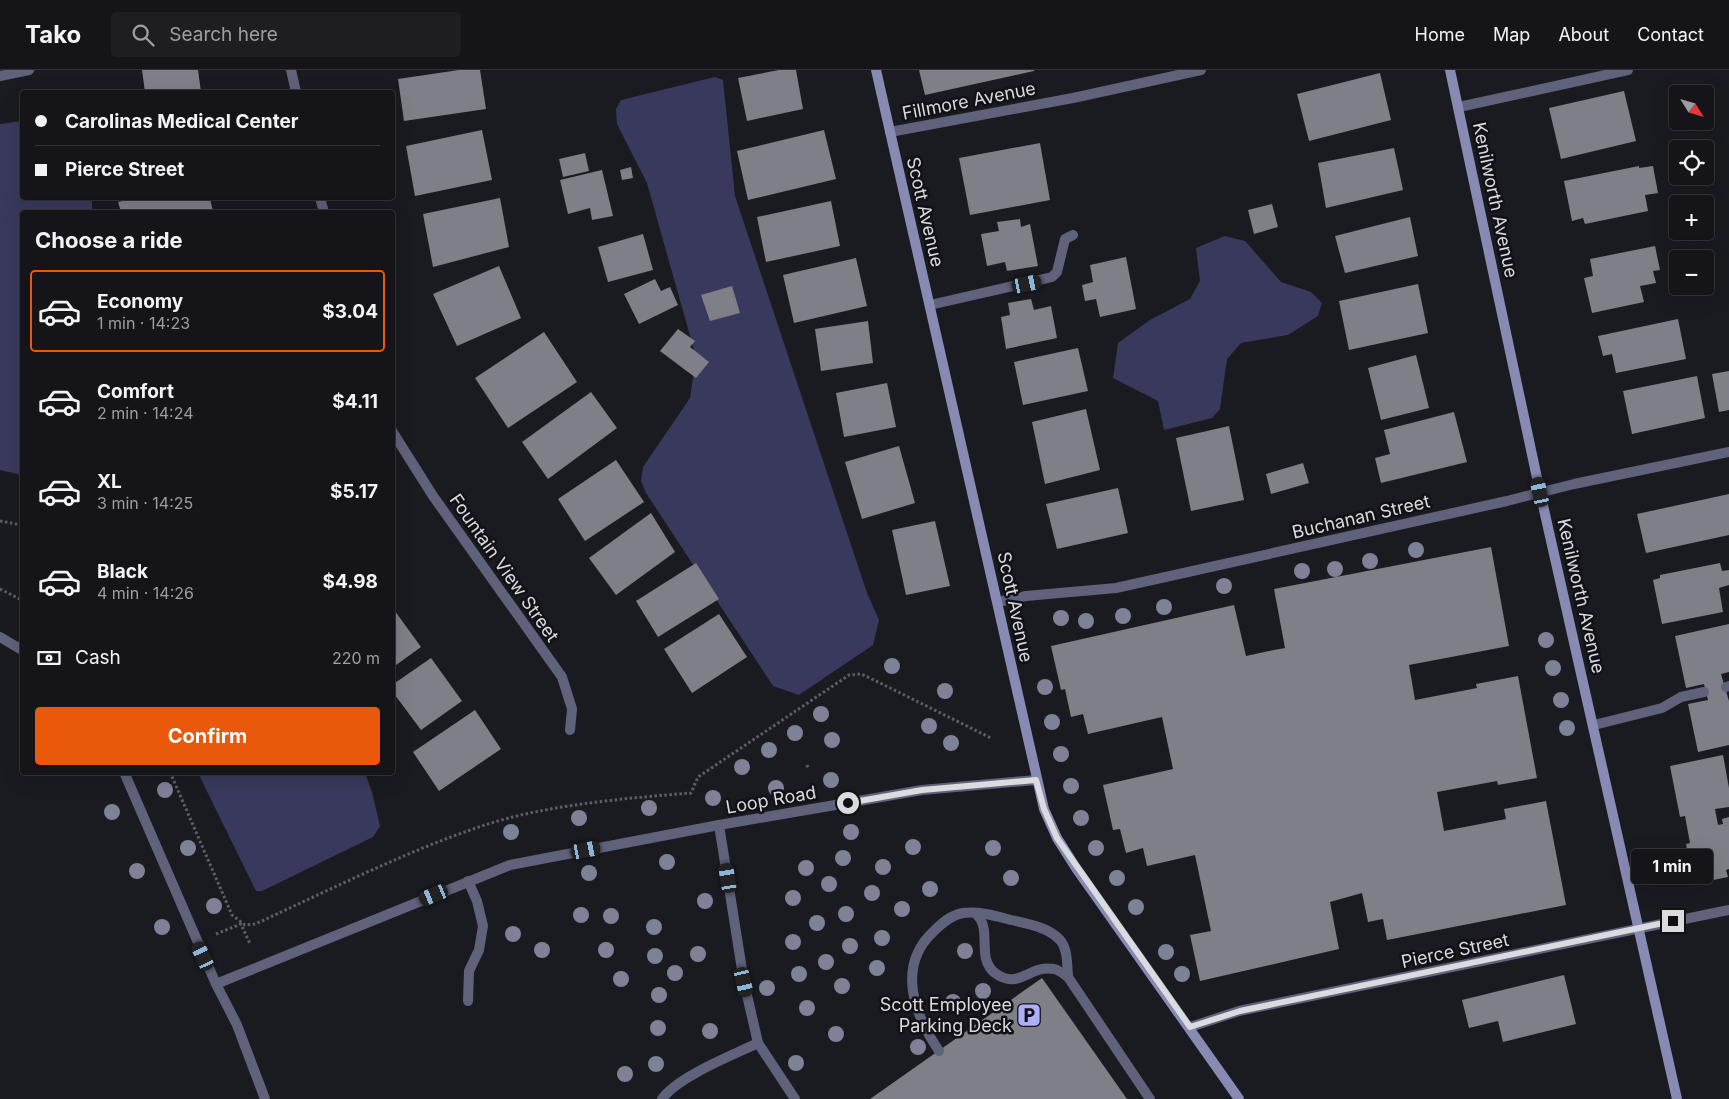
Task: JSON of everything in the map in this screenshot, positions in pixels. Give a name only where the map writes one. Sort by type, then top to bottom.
[{"type":"main road","name":"Scott Avenue","points":[[876,70],[1044,809],[1057,838],[1239,1099]]},
{"type":"main road","name":"Kenilworth Avenue","points":[[1450,70],[1540,492],[1677,1099]]},
{"type":"street","points":[[0,76],[29,70]]},
{"type":"street","points":[[291,70],[296,90]]},
{"type":"street","name":"Fillmore Avenue","points":[[890,132],[1073,98],[1201,70]]},
{"type":"street","points":[[1459,107],[1628,70]]},
{"type":"street","points":[[930,304],[1052,277],[1057,272],[1065,239],[1073,235]]},
{"type":"street","name":"Fountain View Street","points":[[395,436],[433,496],[562,677],[572,710],[570,730]]},
{"type":"street","name":"Buchanan Street","points":[[998,602],[1026,596],[1116,588],[1540,492],[1729,452]]},
{"type":"street","points":[[0,637],[20,649]]},
{"type":"street","points":[[1594,725],[1662,708],[1681,697],[1704,692]]},
{"type":"street","points":[[125,775],[216,984],[237,1025],[265,1099]]},
{"type":"street","name":"Loop Road","points":[[216,984],[510,865],[719,825],[922,790],[1036,780]]},
{"type":"street","points":[[719,825],[744,982],[758,1043],[795,1099]]},
{"type":"street","points":[[468,881],[476,901],[482,926],[478,950],[469,971],[468,1001]]},
{"type":"street","name":"Pierce Street","points":[[1190,1027],[1240,1011],[1729,910]]},
{"type":"street","points":[[939,1051],[924,1028],[916,1011],[912,984],[913,965],[924,940],[945,920],[962,914],[975,913],[1033,925],[1046,930],[1060,941],[1066,954],[1068,977]]},
{"type":"street","points":[[975,913],[982,919],[985,927],[985,958],[993,972],[1006,980],[1017,980],[1030,972],[1042,969],[1055,969],[1068,977],[1150,1099]]},
{"type":"street","points":[[662,1099],[667,1091],[696,1074],[758,1043]]},
{"type":"path","points":[[0,521],[20,525]]},
{"type":"path","points":[[0,589],[20,599]]},
{"type":"path","points":[[220,932],[241,924],[255,924],[433,845],[486,824],[531,813],[638,797],[691,793],[698,778],[849,675],[861,674],[991,738]]},
{"type":"path","points":[[171,775],[227,906],[232,915],[241,924],[250,944]]},
{"type":"shaded area","points":[[715,77],[723,80],[735,196],[867,593],[879,620],[873,645],[799,695],[773,686],[646,493],[641,481],[643,467],[690,398],[696,357],[647,183],[617,124],[616,109],[621,100]]},
{"type":"shaded area","points":[[20,121],[20,200],[92,200],[92,210],[20,210],[20,475],[0,470],[0,124]]},
{"type":"shaded area","points":[[1225,236],[1245,241],[1281,282],[1311,292],[1322,303],[1318,316],[1288,335],[1241,343],[1227,359],[1220,409],[1212,418],[1164,430],[1158,401],[1113,378],[1118,343],[1150,320],[1190,299],[1200,281],[1196,248]]},
{"type":"shaded area","points":[[199,775],[366,775],[380,826],[373,837],[262,891],[256,891]]},
{"type":"building","points":[[142,70],[198,70],[201,90],[145,90]]},
{"type":"building","points":[[459,70],[480,70],[486,109],[404,121],[398,79]]},
{"type":"building","points":[[779,70],[796,70],[803,109],[747,121],[738,78]]},
{"type":"building","points":[[919,70],[1034,70],[1034,71],[925,95]]},
{"type":"building","points":[[1380,73],[1391,120],[1309,141],[1297,94]]},
{"type":"building","points":[[1624,91],[1636,141],[1561,159],[1549,108]]},
{"type":"building","points":[[482,130],[492,180],[415,196],[406,146]]},
{"type":"building","points":[[824,130],[836,179],[748,200],[737,151]]},
{"type":"building","points":[[1040,143],[1050,200],[970,215],[959,158]]},
{"type":"building","points":[[1394,148],[1403,190],[1326,208],[1318,163]]},
{"type":"building","points":[[585,153],[589,171],[563,177],[559,159]]},
{"type":"building","points":[[1639,166],[1639,168],[1653,166],[1658,193],[1645,195],[1648,211],[1585,224],[1583,218],[1572,221],[1564,181]]},
{"type":"building","points":[[631,167],[633,178],[622,180],[620,170]]},
{"type":"building","points":[[602,170],[613,216],[592,220],[590,208],[568,214],[560,180]]},
{"type":"building","points":[[500,198],[509,247],[433,267],[423,214]]},
{"type":"building","points":[[128,200],[210,200],[213,210],[120,210],[118,202]]},
{"type":"building","points":[[831,201],[840,246],[766,262],[757,217]]},
{"type":"building","points":[[1272,204],[1278,227],[1254,234],[1248,210]]},
{"type":"building","points":[[1410,217],[1418,256],[1345,273],[1335,236]]},
{"type":"building","points":[[1020,219],[1021,227],[1030,224],[1038,266],[1007,271],[1005,262],[987,266],[981,234],[999,231],[997,222]]},
{"type":"building","points":[[643,234],[653,270],[608,282],[598,247]]},
{"type":"building","points":[[1655,246],[1660,270],[1653,271],[1656,283],[1640,286],[1644,302],[1592,313],[1584,278],[1593,276],[1590,259]]},
{"type":"building","points":[[1126,257],[1136,309],[1100,317],[1096,299],[1085,301],[1082,285],[1093,282],[1090,265]]},
{"type":"building","points":[[856,258],[867,306],[794,323],[783,275]]},
{"type":"building","points":[[499,266],[521,318],[457,346],[433,294]]},
{"type":"building","points":[[655,279],[661,291],[670,287],[678,305],[639,324],[624,294]]},
{"type":"building","points":[[1418,284],[1428,333],[1349,350],[1339,301]]},
{"type":"building","points":[[732,286],[740,313],[710,321],[701,295]]},
{"type":"building","points":[[1031,299],[1034,310],[1051,306],[1057,338],[1006,349],[1001,317],[1010,315],[1008,303]]},
{"type":"building","points":[[1678,319],[1686,359],[1616,373],[1612,354],[1603,356],[1598,336]]},
{"type":"building","points":[[868,321],[873,363],[821,371],[815,329]]},
{"type":"building","points":[[678,329],[695,341],[690,347],[709,362],[696,378],[660,351]]},
{"type":"building","points":[[544,332],[577,382],[508,428],[475,378]]},
{"type":"building","points":[[1078,348],[1088,391],[1023,405],[1014,362]]},
{"type":"building","points":[[1416,355],[1429,408],[1381,420],[1368,368]]},
{"type":"building","points":[[1729,371],[1729,410],[1719,412],[1712,374]]},
{"type":"building","points":[[1697,376],[1705,418],[1632,434],[1623,391]]},
{"type":"building","points":[[887,383],[896,427],[844,437],[836,393]]},
{"type":"building","points":[[591,392],[617,428],[548,479],[522,442]]},
{"type":"building","points":[[1086,409],[1100,470],[1045,484],[1032,422]]},
{"type":"building","points":[[1454,412],[1467,462],[1381,483],[1375,458],[1390,454],[1384,430]]},
{"type":"building","points":[[1229,426],[1244,500],[1191,511],[1176,438]]},
{"type":"building","points":[[899,446],[915,503],[862,519],[845,462]]},
{"type":"building","points":[[616,460],[644,502],[585,541],[558,499]]},
{"type":"building","points":[[1303,463],[1309,483],[1271,494],[1266,474]]},
{"type":"building","points":[[1118,488],[1128,533],[1057,549],[1046,504]]},
{"type":"building","points":[[1729,494],[1729,535],[1646,553],[1637,514]]},
{"type":"building","points":[[651,513],[675,552],[616,595],[589,558]]},
{"type":"building","points":[[935,521],[950,586],[906,595],[892,530]]},
{"type":"building","points":[[1491,547],[1509,646],[1409,665],[1415,700],[1477,688],[1476,684],[1518,676],[1537,778],[1498,785],[1497,781],[1437,792],[1444,831],[1506,819],[1504,809],[1546,801],[1566,905],[1387,940],[1383,919],[1368,922],[1362,893],[1330,902],[1339,949],[1200,981],[1190,935],[1211,931],[1195,855],[1147,866],[1143,848],[1126,853],[1120,829],[1113,830],[1103,785],[1173,769],[1162,717],[1088,734],[1083,714],[1071,717],[1065,689],[1061,690],[1051,646],[1234,605],[1246,656],[1285,648],[1274,589]]},
{"type":"building","points":[[696,563],[719,599],[658,637],[636,601]]},
{"type":"building","points":[[1720,563],[1722,571],[1729,570],[1729,585],[1719,588],[1723,612],[1662,624],[1653,580],[1660,578],[1660,575]]},
{"type":"building","points":[[395,611],[421,647],[395,666]]},
{"type":"building","points":[[719,614],[747,657],[692,693],[664,649]]},
{"type":"building","points":[[1729,624],[1729,672],[1721,674],[1729,701],[1729,745],[1698,752],[1688,704],[1708,700],[1704,684],[1686,688],[1675,636]]},
{"type":"building","points":[[431,658],[462,701],[421,730],[395,695],[395,683]]},
{"type":"building","points":[[475,710],[501,749],[439,791],[413,752]]},
{"type":"building","points":[[1723,755],[1729,788],[1729,807],[1715,809],[1718,825],[1723,824],[1722,819],[1729,817],[1729,869],[1726,870],[1728,877],[1694,884],[1686,844],[1690,843],[1685,816],[1680,817],[1670,766]]},
{"type":"building","points":[[1564,975],[1576,1024],[1503,1042],[1498,1021],[1469,1028],[1462,1000]]},
{"type":"building","name":"Scott Employee Parking Deck","points":[[1042,978],[1127,1099],[870,1099]]},
{"type":"place","name":"Scott Employee Parking Deck","points":[[1029,1015]]},
{"type":"route","points":[[848,803],[922,790],[1036,780],[1044,809],[1057,838],[1076,868],[1190,1027],[1240,1011],[1673,921]]}]
